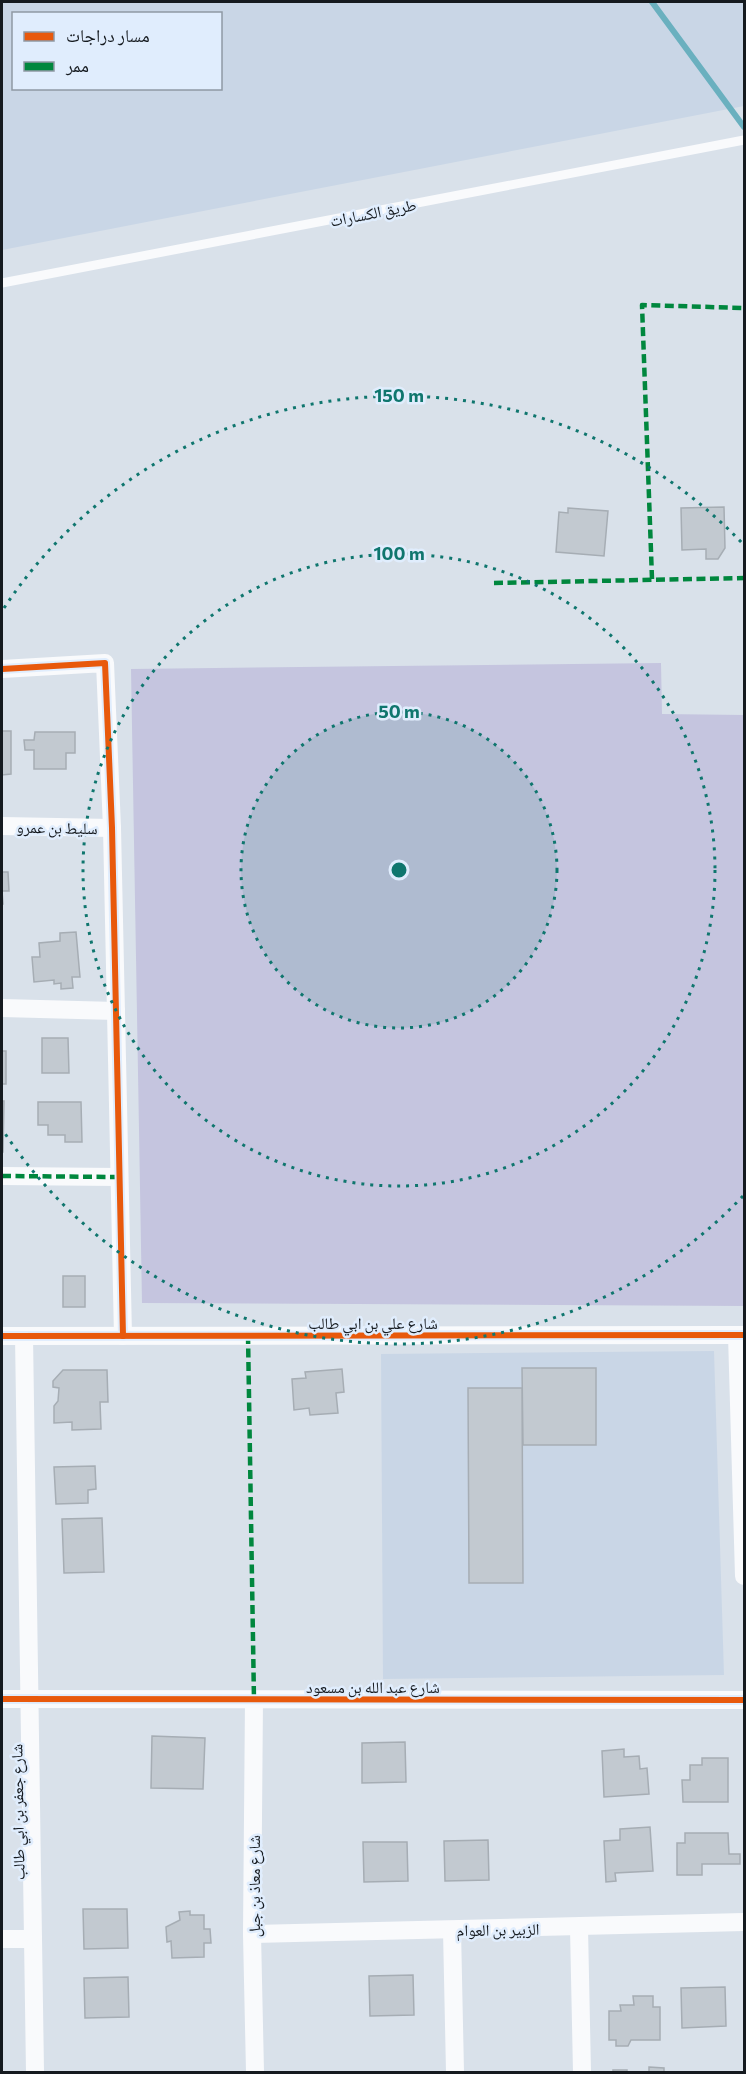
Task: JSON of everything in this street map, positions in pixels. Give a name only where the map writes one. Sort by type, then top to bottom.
[{"type":"street","points":[[2,669],[105,663],[112,828],[123,1336]]},
{"type":"street","name":"سليط بن عمرو","points":[[2,826],[112,828]]},
{"type":"street","points":[[2,1008],[116,1011]]},
{"type":"street","points":[[2,1176],[119,1177]]},
{"type":"street","points":[[741,1335],[744,1576]]},
{"type":"street","name":"شارع علي بن ابي طالب","points":[[2,1336],[741,1335]]},
{"type":"street","name":"شارع جعفر بن ابي طالب","points":[[24,1336],[35,2073]]},
{"type":"street","name":"شارع عبد الله بن مسعود","points":[[2,1700],[744,1700]]},
{"type":"street","name":"شارع معاذ بن جبل","points":[[254,1700],[252,1934],[255,2073]]},
{"type":"street","name":"الزبير بن العوام","points":[[252,1934],[579,1928],[744,1922]]},
{"type":"street","points":[[579,1928],[582,2073]]},
{"type":"street","points":[[452,1930],[455,2073]]},
{"type":"street","points":[[2,1939],[33,1939]]},
{"type":"lane","name":"طريق الكسارات","points":[[2,283],[744,140]]},
{"type":"shaded area","points":[[2,2],[744,2],[744,106],[2,250]]},
{"type":"shaded area","points":[[661,663],[662,714],[744,715],[744,1306],[142,1303],[131,669]]},
{"type":"shaded area","points":[[714,1351],[724,1675],[383,1679],[381,1354]]},
{"type":"building","points":[[724,507],[725,548],[718,559],[706,559],[706,549],[682,550],[681,508]]},
{"type":"building","points":[[568,508],[608,511],[604,556],[556,552],[559,512],[568,513]]},
{"type":"building","points":[[2,731],[11,731],[11,774],[2,775]]},
{"type":"building","points":[[35,732],[75,732],[75,753],[66,753],[66,769],[34,769],[34,750],[25,750],[24,740],[34,740]]},
{"type":"building","points":[[2,872],[8,872],[9,891],[2,891]]},
{"type":"building","points":[[76,932],[80,977],[72,977],[73,988],[61,989],[61,983],[54,984],[54,980],[34,982],[32,957],[40,957],[39,943],[60,941],[60,933]]},
{"type":"building","points":[[42,1038],[68,1038],[69,1073],[42,1073]]},
{"type":"building","points":[[2,1051],[6,1051],[6,1084],[2,1084]]},
{"type":"building","points":[[2,1101],[4,1101],[3,1152],[2,1152]]},
{"type":"building","points":[[38,1102],[81,1102],[82,1142],[65,1142],[65,1135],[48,1135],[48,1125],[38,1125]]},
{"type":"building","points":[[63,1276],[85,1276],[85,1307],[63,1307]]},
{"type":"building","points":[[522,1368],[596,1368],[596,1445],[523,1445]]},
{"type":"building","points":[[342,1369],[344,1392],[336,1393],[338,1413],[310,1415],[309,1408],[294,1410],[292,1379],[306,1378],[305,1372]]},
{"type":"building","points":[[63,1370],[107,1370],[108,1402],[100,1402],[101,1429],[72,1430],[72,1422],[54,1423],[54,1406],[58,1401],[59,1388],[53,1387],[53,1381]]},
{"type":"building","points":[[468,1388],[522,1388],[523,1583],[469,1583]]},
{"type":"building","points":[[95,1466],[96,1489],[88,1490],[88,1503],[56,1504],[54,1467]]},
{"type":"building","points":[[102,1518],[104,1572],[64,1573],[62,1519]]},
{"type":"building","points":[[152,1736],[205,1738],[203,1789],[151,1788]]},
{"type":"building","points":[[405,1742],[406,1782],[362,1783],[362,1743]]},
{"type":"building","points":[[624,1749],[624,1757],[639,1756],[640,1769],[647,1768],[649,1794],[604,1797],[602,1751]]},
{"type":"building","points":[[702,1758],[728,1758],[728,1802],[683,1802],[682,1780],[690,1780],[690,1765],[702,1765]]},
{"type":"building","points":[[650,1827],[653,1871],[615,1873],[616,1881],[606,1882],[604,1841],[620,1840],[620,1829]]},
{"type":"building","points":[[685,1833],[728,1833],[729,1854],[740,1854],[740,1864],[702,1864],[702,1875],[677,1875],[677,1843],[685,1843]]},
{"type":"building","points":[[488,1840],[489,1880],[445,1881],[444,1841]]},
{"type":"building","points":[[363,1842],[407,1842],[408,1881],[364,1882]]},
{"type":"building","points":[[83,1909],[127,1909],[128,1948],[84,1949]]},
{"type":"building","points":[[190,1911],[190,1915],[204,1915],[204,1929],[210,1929],[211,1943],[204,1943],[204,1957],[172,1958],[171,1941],[167,1942],[166,1927],[180,1920],[179,1912]]},
{"type":"building","points":[[413,1975],[414,2015],[370,2016],[369,1976]]},
{"type":"building","points":[[128,1977],[129,2017],[85,2018],[84,1978]]},
{"type":"building","points":[[725,1987],[726,2026],[682,2028],[681,1988]]},
{"type":"building","points":[[633,1996],[653,1996],[653,2007],[660,2007],[660,2040],[631,2040],[628,2046],[616,2046],[616,2040],[609,2040],[609,2011],[621,2011],[620,2005],[634,2005]]},
{"type":"building","points":[[649,2067],[664,2068],[664,2072],[649,2072]]},
{"type":"building","points":[[613,2070],[627,2070],[627,2072],[613,2072]]},
{"type":"waterway","points":[[652,2],[744,127]]},
{"type":"marked path","points":[[652,579],[642,305],[744,308]]},
{"type":"marked path","points":[[494,583],[744,578]]},
{"type":"marked path","points":[[2,1176],[119,1177]]},
{"type":"marked path","points":[[248,1335],[254,1700]]},
{"type":"cycle path","points":[[2,669],[105,663],[112,828],[123,1336]]},
{"type":"cycle path","points":[[2,1336],[744,1335]]},
{"type":"cycle path","points":[[2,1699],[744,1700]]}]
